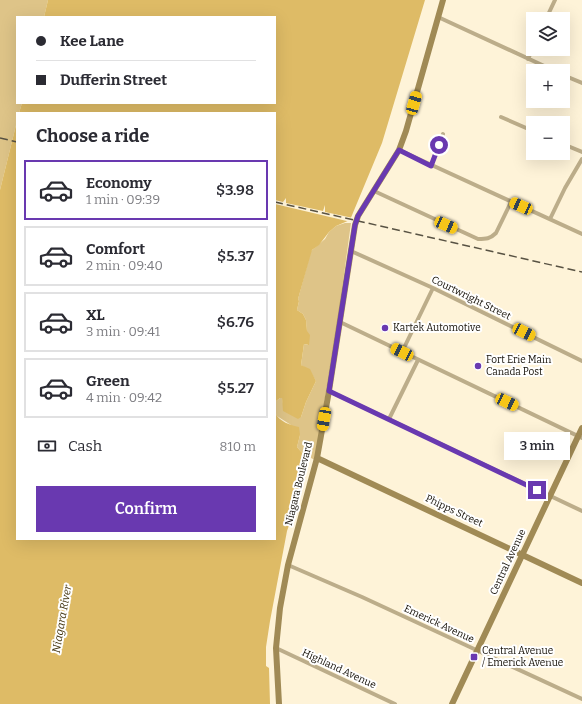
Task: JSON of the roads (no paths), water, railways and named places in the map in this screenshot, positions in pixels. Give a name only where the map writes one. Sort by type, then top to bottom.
[{"type":"main road","name":"Niagara Boulevard","points":[[278,704],[276,648],[280,608],[288,565],[317,458],[355,225],[358,216],[399,150],[406,132],[443,0]]},
{"type":"main road","name":"Central Avenue","points":[[452,704],[550,496],[580,437],[582,428]]},
{"type":"main road","name":"Phipps Street","points":[[317,458],[582,583]]},
{"type":"street","points":[[549,12],[555,0]]},
{"type":"street","points":[[438,18],[539,64]]},
{"type":"street","points":[[570,77],[582,83]]},
{"type":"street","points":[[501,117],[526,128]]},
{"type":"street","points":[[431,166],[443,134]]},
{"type":"street","points":[[570,147],[582,152]]},
{"type":"street","points":[[399,150],[582,234]]},
{"type":"street","points":[[550,219],[565,188],[582,159]]},
{"type":"street","points":[[374,191],[478,239],[488,239],[496,233],[511,202]]},
{"type":"street","name":"Courtwright Street","points":[[351,251],[433,288],[582,361]]},
{"type":"street","points":[[402,352],[433,288]]},
{"type":"street","points":[[340,322],[580,437]]},
{"type":"street","points":[[389,420],[418,360]]},
{"type":"street","points":[[329,391],[582,511]]},
{"type":"street","name":"Emerick Avenue","points":[[288,565],[362,597],[582,699]]},
{"type":"street","name":"Highland Avenue","points":[[276,648],[395,704]]},
{"type":"water","points":[[48,0],[425,0],[382,143],[350,220],[336,226],[329,232],[319,245],[312,250],[298,299],[297,310],[303,314],[306,320],[307,331],[310,335],[309,345],[304,344],[301,365],[310,369],[316,381],[301,417],[298,419],[283,411],[282,398],[276,401],[276,112],[19,112],[22,104],[276,104],[276,16],[44,16]]},
{"type":"water","name":"Niagara River","points":[[16,125],[16,540],[276,540],[276,414],[282,421],[299,427],[300,435],[297,447],[303,454],[304,470],[299,497],[287,531],[266,647],[266,666],[269,668],[270,704],[0,704],[0,190]]},
{"type":"railway","points":[[0,138],[16,142]]},
{"type":"railway","points":[[276,202],[582,272]]},
{"type":"place","name":"Kartek Automotive","points":[[385,328]]},
{"type":"place","name":"Fort Erie Main Canada Post","points":[[478,366]]},
{"type":"place","name":"Central Avenue / Emerick Avenue","points":[[474,657]]}]
